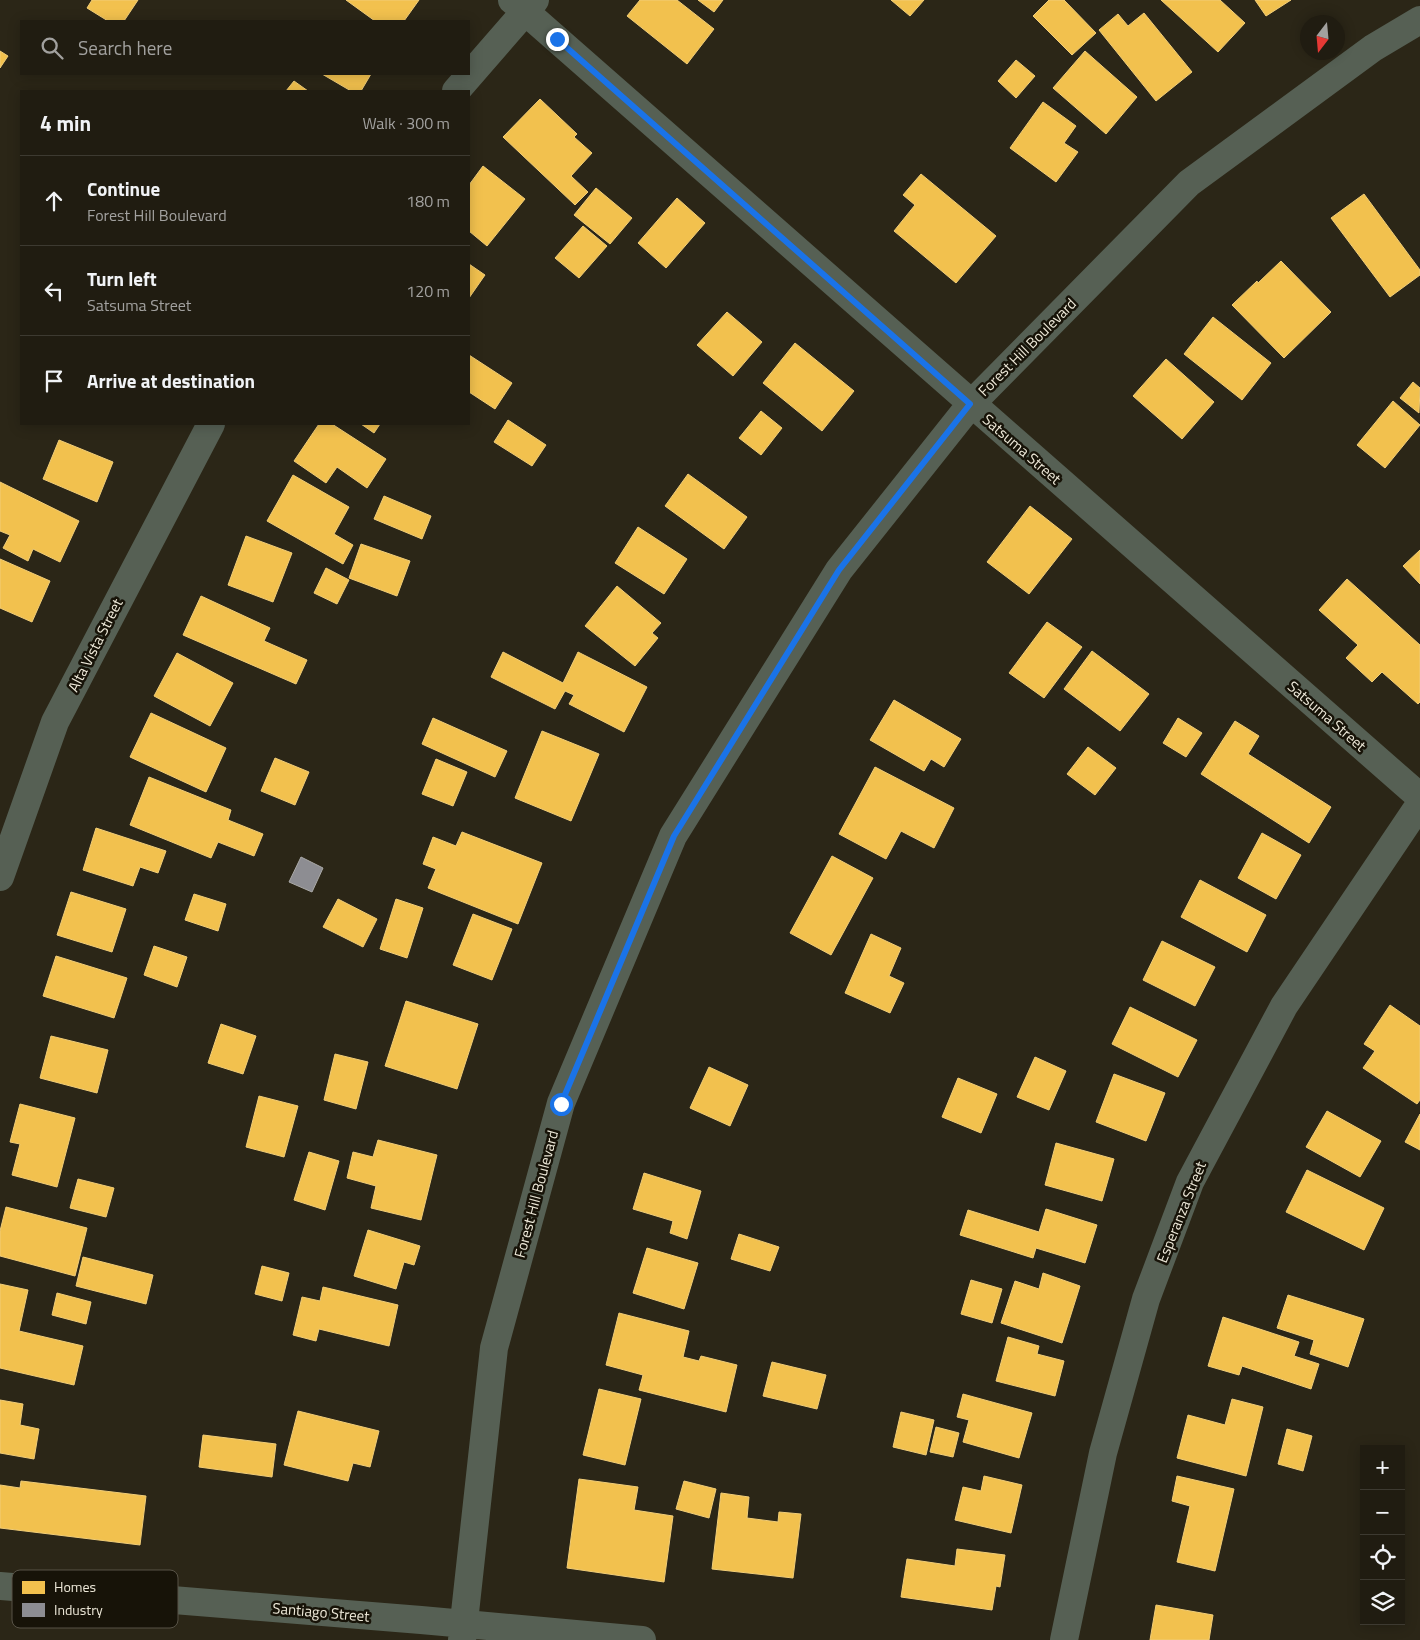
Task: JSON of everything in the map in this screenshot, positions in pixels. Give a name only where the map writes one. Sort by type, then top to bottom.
[{"type":"street","points":[[470,73],[524,4]]},
{"type":"street","name":"Satsuma Street","points":[[524,4],[970,404],[1420,798]]},
{"type":"street","name":"Forest Hill Boulevard","points":[[463,1632],[494,1348],[561,1104],[674,836],[839,570],[970,404],[1189,184],[1373,48],[1420,20]]},
{"type":"street","points":[[457,90],[469,75]]},
{"type":"street","name":"Alta Vista Street","points":[[0,876],[55,722],[210,425]]},
{"type":"street","name":"Esperanza Street","points":[[1064,1640],[1103,1453],[1146,1299],[1190,1182],[1284,1006],[1420,804]]},
{"type":"street","name":"Santiago Street","points":[[178,1604],[463,1632],[642,1640]]},
{"type":"building: Homes","points":[[92,0],[138,0],[125,20],[106,20],[87,8]]},
{"type":"building: Homes","points":[[346,0],[419,0],[405,20],[374,20]]},
{"type":"building: Homes","points":[[640,0],[677,0],[714,29],[687,64],[627,16]]},
{"type":"building: Homes","points":[[698,0],[723,0],[714,12]]},
{"type":"building: Homes","points":[[891,0],[924,0],[910,16]]},
{"type":"building: Homes","points":[[1049,0],[1064,0],[1096,33],[1072,55],[1033,16]]},
{"type":"building: Homes","points":[[1161,0],[1220,0],[1245,23],[1218,52]]},
{"type":"building: Homes","points":[[1255,0],[1291,0],[1266,16]]},
{"type":"building: Homes","points":[[1144,13],[1192,72],[1156,101],[1099,30],[1118,14],[1128,26]]},
{"type":"building: Homes","points":[[0,51],[8,56],[0,68]]},
{"type":"building: Homes","points":[[1085,51],[1137,97],[1106,134],[1053,88]]},
{"type":"building: Homes","points":[[1016,60],[1035,76],[1016,98],[998,81]]},
{"type":"building: Homes","points":[[324,75],[370,75],[362,90],[349,90]]},
{"type":"building: Homes","points":[[294,81],[307,90],[287,90]]},
{"type":"building: Homes","points":[[540,99],[577,134],[574,137],[592,153],[571,176],[588,192],[575,205],[503,137]]},
{"type":"building: Homes","points":[[1043,102],[1076,126],[1064,143],[1078,152],[1056,182],[1010,148]]},
{"type":"building: Homes","points":[[483,166],[525,199],[487,246],[470,232],[470,184]]},
{"type":"building: Homes","points":[[921,174],[996,236],[956,283],[894,231],[915,205],[903,195]]},
{"type":"building: Homes","points":[[596,188],[632,218],[610,244],[574,215]]},
{"type":"building: Homes","points":[[1364,194],[1420,270],[1420,275],[1390,297],[1331,218]]},
{"type":"building: Homes","points":[[677,198],[705,223],[666,268],[638,243]]},
{"type":"building: Homes","points":[[583,226],[607,246],[579,278],[555,258]]},
{"type":"building: Homes","points":[[1281,261],[1331,312],[1284,358],[1232,305]]},
{"type":"building: Homes","points":[[470,265],[485,275],[470,297]]},
{"type":"building: Homes","points":[[727,312],[762,342],[733,376],[697,345]]},
{"type":"building: Homes","points":[[1213,317],[1271,363],[1242,400],[1184,354]]},
{"type":"building: Homes","points":[[795,343],[854,391],[822,431],[763,383]]},
{"type":"building: Homes","points":[[470,356],[512,383],[495,409],[470,393]]},
{"type":"building: Homes","points":[[1166,359],[1214,402],[1182,439],[1133,396]]},
{"type":"building: Homes","points":[[1413,382],[1420,388],[1419,413],[1400,398]]},
{"type":"building: Homes","points":[[1393,401],[1420,425],[1385,468],[1357,445]]},
{"type":"building: Homes","points":[[761,411],[782,428],[761,455],[739,438]]},
{"type":"building: Homes","points":[[508,420],[546,445],[532,466],[494,442]]},
{"type":"building: Homes","points":[[318,425],[334,425],[386,459],[367,488],[337,467],[326,483],[294,461]]},
{"type":"building: Homes","points":[[362,425],[379,425],[374,433]]},
{"type":"building: Homes","points":[[59,440],[113,462],[97,502],[43,479]]},
{"type":"building: Homes","points":[[688,474],[747,517],[724,549],[665,506]]},
{"type":"building: Homes","points":[[293,475],[349,507],[334,534],[353,545],[343,564],[267,521]]},
{"type":"building: Homes","points":[[0,482],[79,521],[60,562],[33,549],[28,561],[3,548],[10,535],[0,531]]},
{"type":"building: Homes","points":[[384,496],[431,516],[422,539],[374,519]]},
{"type":"building: Homes","points":[[1030,506],[1072,539],[1029,594],[987,562]]},
{"type":"building: Homes","points":[[638,527],[687,559],[664,594],[615,563]]},
{"type":"building: Homes","points":[[246,536],[292,553],[273,602],[228,585]]},
{"type":"building: Homes","points":[[361,544],[410,561],[397,596],[349,578]]},
{"type":"building: Homes","points":[[1420,550],[1420,584],[1403,566]]},
{"type":"building: Homes","points":[[0,559],[50,581],[32,622],[0,608]]},
{"type":"building: Homes","points":[[326,568],[349,580],[337,604],[314,593]]},
{"type":"building: Homes","points":[[1347,579],[1420,645],[1420,702],[1418,704],[1382,672],[1372,682],[1346,658],[1358,645],[1319,610]]},
{"type":"building: Homes","points":[[617,586],[661,623],[652,633],[658,638],[635,666],[585,626]]},
{"type":"building: Homes","points":[[201,596],[270,628],[264,641],[307,660],[296,684],[183,635]]},
{"type":"building: Homes","points":[[1047,622],[1082,647],[1044,698],[1009,673]]},
{"type":"building: Homes","points":[[1092,651],[1149,694],[1120,731],[1064,689]]},
{"type":"building: Homes","points":[[503,652],[563,683],[578,652],[647,687],[624,732],[569,704],[574,695],[565,691],[555,709],[491,677]]},
{"type":"building: Homes","points":[[177,653],[233,683],[210,726],[154,696]]},
{"type":"building: Homes","points":[[894,700],[961,739],[944,767],[931,759],[924,771],[870,740]]},
{"type":"building: Homes","points":[[151,713],[226,748],[206,792],[130,757]]},
{"type":"building: Homes","points":[[433,718],[507,751],[495,777],[422,744]]},
{"type":"building: Homes","points":[[1178,718],[1202,733],[1186,757],[1163,743]]},
{"type":"building: Homes","points":[[1235,721],[1259,736],[1248,754],[1331,807],[1309,843],[1201,774]]},
{"type":"building: Homes","points":[[542,731],[599,754],[571,821],[515,798]]},
{"type":"building: Homes","points":[[1088,747],[1116,768],[1095,795],[1067,774]]},
{"type":"building: Homes","points":[[275,758],[309,772],[295,805],[261,791]]},
{"type":"building: Homes","points":[[436,759],[467,772],[453,806],[422,794]]},
{"type":"building: Homes","points":[[875,767],[954,808],[934,848],[901,831],[886,859],[839,834]]},
{"type":"building: Homes","points":[[149,777],[231,810],[228,820],[263,834],[254,856],[218,842],[211,858],[130,825]]},
{"type":"building: Homes","points":[[96,828],[166,851],[158,873],[140,867],[133,886],[83,870]]},
{"type":"building: Homes","points":[[462,832],[542,863],[518,924],[428,888],[436,869],[423,864],[433,837],[456,846]]},
{"type":"building: Homes","points":[[1262,833],[1301,855],[1276,899],[1238,878]]},
{"type":"building: Homes","points":[[832,856],[873,878],[831,955],[790,933]]},
{"type":"building: Homes","points":[[1200,880],[1266,915],[1247,952],[1181,917]]},
{"type":"building: Homes","points":[[71,892],[126,909],[112,952],[57,935]]},
{"type":"building: Homes","points":[[194,894],[226,904],[218,931],[185,920]]},
{"type":"building: Homes","points":[[338,899],[377,919],[363,947],[323,927]]},
{"type":"building: Homes","points":[[396,899],[423,908],[407,958],[380,949]]},
{"type":"building: Homes","points":[[473,914],[512,929],[492,980],[453,965]]},
{"type":"building: Homes","points":[[871,934],[901,948],[889,976],[904,983],[890,1013],[845,993]]},
{"type":"building: Homes","points":[[1162,941],[1215,967],[1195,1006],[1143,980]]},
{"type":"building: Homes","points":[[154,946],[187,957],[177,987],[144,975]]},
{"type":"building: Homes","points":[[56,956],[127,978],[114,1018],[43,996]]},
{"type":"building: Homes","points":[[406,1001],[478,1024],[457,1089],[385,1066]]},
{"type":"building: Homes","points":[[1390,1005],[1420,1026],[1420,1100],[1417,1104],[1363,1068],[1375,1051],[1364,1044]]},
{"type":"building: Homes","points":[[1130,1007],[1197,1040],[1178,1077],[1112,1044]]},
{"type":"building: Homes","points":[[221,1024],[256,1036],[243,1074],[208,1063]]},
{"type":"building: Homes","points":[[51,1036],[108,1050],[97,1093],[40,1078]]},
{"type":"building: Homes","points":[[335,1054],[368,1062],[356,1109],[324,1100]]},
{"type":"building: Homes","points":[[1035,1057],[1066,1071],[1049,1110],[1017,1097]]},
{"type":"building: Homes","points":[[709,1067],[748,1085],[730,1126],[690,1108]]},
{"type":"building: Homes","points":[[1114,1074],[1165,1093],[1146,1141],[1096,1122]]},
{"type":"building: Homes","points":[[958,1078],[997,1094],[981,1133],[942,1117]]},
{"type":"building: Homes","points":[[259,1096],[298,1106],[284,1157],[246,1147]]},
{"type":"building: Homes","points":[[20,1104],[75,1118],[57,1187],[12,1175],[20,1144],[10,1142]]},
{"type":"building: Homes","points":[[1327,1111],[1381,1141],[1360,1177],[1306,1147]]},
{"type":"building: Homes","points":[[1420,1114],[1420,1150],[1405,1142]]},
{"type":"building: Homes","points":[[378,1140],[437,1155],[421,1220],[371,1208],[376,1186],[347,1178],[353,1152],[373,1157]]},
{"type":"building: Homes","points":[[1056,1143],[1114,1159],[1102,1201],[1045,1185]]},
{"type":"building: Homes","points":[[309,1152],[339,1161],[325,1210],[294,1200]]},
{"type":"building: Homes","points":[[1307,1170],[1384,1208],[1364,1250],[1286,1212]]},
{"type":"building: Homes","points":[[644,1173],[701,1191],[687,1239],[670,1233],[673,1221],[633,1209]]},
{"type":"building: Homes","points":[[78,1179],[114,1188],[106,1217],[70,1208]]},
{"type":"building: Homes","points":[[6,1207],[87,1228],[75,1276],[0,1256],[0,1231]]},
{"type":"building: Homes","points":[[1046,1209],[1097,1225],[1085,1263],[1036,1248],[1033,1258],[960,1235],[968,1210],[1039,1232]]},
{"type":"building: Homes","points":[[368,1230],[420,1246],[414,1265],[404,1262],[396,1289],[354,1276]]},
{"type":"building: Homes","points":[[739,1234],[779,1247],[770,1271],[731,1259]]},
{"type":"building: Homes","points":[[647,1248],[698,1263],[684,1309],[633,1293]]},
{"type":"building: Homes","points":[[83,1257],[153,1275],[146,1304],[76,1286]]},
{"type":"building: Homes","points":[[262,1266],[289,1273],[282,1301],[255,1294]]},
{"type":"building: Homes","points":[[1043,1273],[1080,1286],[1062,1343],[1001,1323],[1015,1281],[1039,1289]]},
{"type":"building: Homes","points":[[971,1280],[1002,1289],[992,1323],[961,1314]]},
{"type":"building: Homes","points":[[0,1284],[28,1290],[19,1331],[83,1346],[74,1385],[0,1368]]},
{"type":"building: Homes","points":[[323,1287],[398,1305],[389,1346],[319,1329],[316,1341],[293,1335],[302,1297],[320,1301]]},
{"type":"building: Homes","points":[[57,1293],[91,1302],[86,1324],[52,1315]]},
{"type":"building: Homes","points":[[1288,1295],[1364,1319],[1348,1367],[1310,1354],[1314,1340],[1277,1328]]},
{"type":"building: Homes","points":[[619,1313],[689,1331],[683,1357],[699,1361],[701,1356],[737,1365],[726,1412],[639,1390],[643,1375],[606,1365]]},
{"type":"building: Homes","points":[[1223,1317],[1299,1342],[1294,1356],[1319,1364],[1311,1389],[1242,1366],[1239,1375],[1208,1366]]},
{"type":"building: Homes","points":[[1008,1337],[1039,1346],[1037,1354],[1064,1361],[1055,1396],[996,1381]]},
{"type":"building: Homes","points":[[772,1362],[826,1375],[817,1409],[763,1396]]},
{"type":"building: Homes","points":[[599,1389],[641,1399],[625,1465],[583,1455]]},
{"type":"building: Homes","points":[[963,1394],[1032,1413],[1019,1458],[963,1442],[969,1420],[957,1417]]},
{"type":"building: Homes","points":[[1232,1399],[1263,1407],[1246,1476],[1177,1458],[1188,1415],[1225,1425]]},
{"type":"building: Homes","points":[[0,1400],[23,1404],[20,1425],[39,1429],[34,1459],[0,1453]]},
{"type":"building: Homes","points":[[298,1411],[379,1431],[370,1467],[353,1463],[348,1481],[284,1465]]},
{"type":"building: Homes","points":[[901,1412],[934,1420],[926,1455],[893,1447]]},
{"type":"building: Homes","points":[[936,1427],[959,1433],[953,1457],[930,1452]]},
{"type":"building: Homes","points":[[1287,1429],[1312,1436],[1303,1471],[1278,1464]]},
{"type":"building: Homes","points":[[203,1435],[276,1444],[272,1477],[199,1467]]},
{"type":"building: Homes","points":[[984,1476],[1022,1485],[1011,1533],[955,1520],[963,1487],[981,1491]]},
{"type":"building: Homes","points":[[1177,1476],[1234,1489],[1215,1571],[1177,1562],[1190,1506],[1172,1501]]},
{"type":"building: Homes","points":[[579,1479],[638,1487],[634,1510],[673,1516],[664,1582],[567,1568]]},
{"type":"building: Homes","points":[[21,1481],[146,1496],[140,1545],[0,1528],[0,1485],[20,1488]]},
{"type":"building: Homes","points":[[684,1481],[716,1489],[709,1518],[676,1509]]},
{"type":"building: Homes","points":[[721,1493],[749,1497],[747,1518],[778,1522],[779,1512],[801,1514],[793,1578],[712,1569]]},
{"type":"building: Homes","points":[[957,1549],[1005,1555],[1000,1587],[996,1586],[992,1610],[901,1597],[907,1559],[955,1566]]},
{"type":"building: Homes","points":[[1156,1605],[1213,1615],[1209,1640],[1150,1640]]},
{"type":"building: Industry","points":[[301,857],[323,868],[312,892],[289,882]]},
{"type":"route","points":[[557,39],[970,404],[839,570],[674,836],[561,1104]]}]
